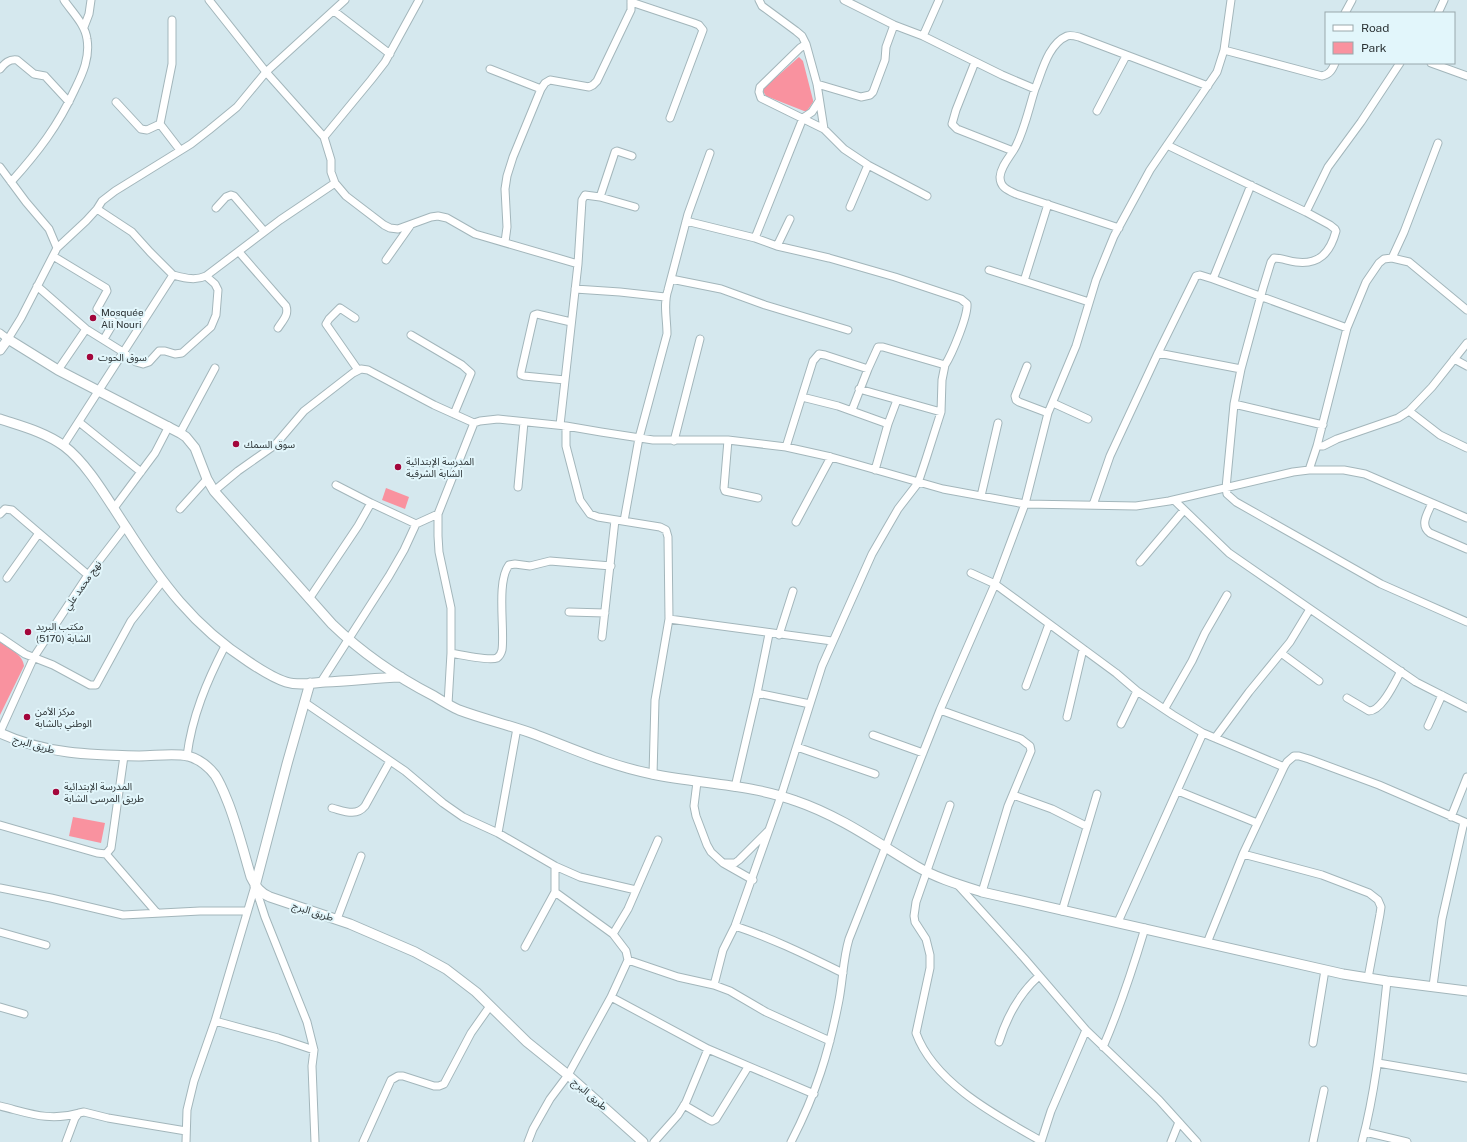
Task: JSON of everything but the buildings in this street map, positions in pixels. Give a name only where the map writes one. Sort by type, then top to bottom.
[{"type":"main road","points":[[0,350],[8,339],[58,370],[98,392],[169,426],[186,437],[195,448],[207,479],[214,491],[309,599],[349,640],[401,678],[464,712],[517,728],[606,761],[653,775],[768,792],[781,796],[821,811],[853,827],[926,871],[982,892],[1325,970],[1387,981],[1467,990]]},
{"type":"main road","points":[[0,419],[31,429],[64,446],[88,471],[162,582],[194,618],[225,646],[277,679],[287,682],[310,683],[401,678]]},
{"type":"main road","points":[[255,886],[310,683]]},
{"type":"main road","name":"طريق البرج","points":[[0,732],[27,744],[74,753],[124,756],[187,756],[201,761],[208,767],[219,782],[234,820],[255,886],[262,894],[337,919],[435,962],[469,986],[527,1042],[568,1075],[642,1142]]},
{"type":"street","points":[[11,182],[27,165],[52,133],[69,102],[82,73],[88,54],[87,39],[84,27],[64,0]]},
{"type":"street","points":[[84,27],[89,14],[91,0]]},
{"type":"street","points":[[209,0],[266,72],[324,137],[331,160],[335,183],[346,196],[384,225],[390,228],[398,229],[410,226],[431,217],[438,216],[447,218],[475,234],[578,264]]},
{"type":"street","points":[[0,333],[8,339],[21,318],[57,248],[97,209],[102,200],[209,130],[237,106],[266,72],[345,0]]},
{"type":"street","points":[[324,137],[372,80],[390,54],[419,0]]},
{"type":"street","points":[[759,0],[762,6],[802,36],[806,44],[817,84],[824,129]]},
{"type":"street","points":[[844,0],[894,25],[923,36],[975,62],[1035,89]]},
{"type":"street","points":[[923,36],[939,0]]},
{"type":"street","points":[[792,1142],[814,1094],[827,1056],[840,995],[845,952],[849,939],[940,710],[995,584],[1026,504],[1048,413],[1076,346],[1096,280],[1119,228],[1150,170],[1217,72],[1224,50],[1231,0]]},
{"type":"street","points":[[1345,12],[1352,0]]},
{"type":"street","points":[[1438,12],[1444,0]]},
{"type":"street","points":[[505,242],[507,227],[505,189],[507,176],[512,157],[544,83],[550,80],[589,87],[597,82],[631,10],[631,1],[694,23],[703,30],[670,118]]},
{"type":"street","points":[[334,11],[390,54]]},
{"type":"street","points":[[172,20],[172,64],[160,124],[180,150]]},
{"type":"street","points":[[817,84],[861,97],[870,95],[873,92],[885,60],[886,47],[894,25]]},
{"type":"street","points":[[1119,228],[1007,190],[1001,185],[1000,176],[1018,139],[1049,54],[1059,41],[1068,36],[1079,37],[1208,86]]},
{"type":"street","points":[[806,44],[762,84],[759,92],[763,100],[824,129],[844,149],[868,165],[927,196]]},
{"type":"street","points":[[1224,50],[1322,76],[1328,74],[1335,64]]},
{"type":"street","points":[[1097,111],[1126,56]]},
{"type":"street","points":[[0,68],[7,61],[13,59],[17,60],[34,74],[45,76],[69,102]]},
{"type":"street","points":[[975,62],[954,114],[952,124],[957,129],[1012,151]]},
{"type":"street","points":[[1306,212],[1328,167],[1361,122],[1399,64]]},
{"type":"street","points":[[1434,64],[1467,76]]},
{"type":"street","points":[[490,69],[541,89]]},
{"type":"street","points":[[755,238],[803,118],[812,112],[819,101]]},
{"type":"street","points":[[116,102],[141,128],[148,130],[160,124]]},
{"type":"street","points":[[1392,258],[1404,232],[1438,143]]},
{"type":"street","points":[[1167,145],[1306,212],[1333,226],[1336,231],[1334,239],[1324,255],[1317,261],[1296,262],[1274,258],[1265,281],[1241,369],[1234,404],[1226,488],[1227,494],[1231,499],[1382,584],[1467,622]]},
{"type":"street","points":[[600,197],[615,152],[617,151],[632,156]]},
{"type":"street","points":[[624,521],[638,438],[667,334],[665,297],[686,221],[710,153]]},
{"type":"street","points":[[850,207],[868,165]]},
{"type":"street","points":[[0,167],[49,229],[57,248]]},
{"type":"street","points":[[97,209],[132,232],[174,275],[200,279],[239,252],[264,231],[335,183]]},
{"type":"street","points":[[1213,279],[1251,185]]},
{"type":"street","points":[[635,207],[600,197],[588,195],[583,197],[578,264],[565,380],[563,425],[566,446],[580,500],[590,514],[598,517],[660,527],[666,530],[668,537],[669,619],[654,700],[653,775]]},
{"type":"street","points":[[216,208],[226,196],[234,196],[264,231]]},
{"type":"street","points":[[1024,281],[1048,204]]},
{"type":"street","points":[[778,246],[790,220]]},
{"type":"street","points":[[686,221],[755,238],[778,246],[829,258],[895,277],[966,301],[968,306],[952,352],[945,365],[942,380],[941,412],[938,426],[918,483],[898,509],[872,554],[832,641],[822,666],[753,880],[735,926],[723,950],[714,985]]},
{"type":"street","points":[[386,260],[410,226]]},
{"type":"street","points":[[239,252],[286,306],[287,311],[285,317],[278,328]]},
{"type":"street","points":[[53,256],[106,288],[108,291],[98,307],[98,309],[114,322],[104,339]]},
{"type":"street","points":[[1309,470],[1318,446],[1347,328],[1373,269],[1384,259],[1392,258],[1409,262],[1467,310]]},
{"type":"street","points":[[989,270],[1089,302]]},
{"type":"street","points":[[64,446],[123,352],[174,275]]},
{"type":"street","points":[[1093,505],[1110,456],[1196,276],[1200,275],[1213,279],[1347,328]]},
{"type":"street","points":[[38,286],[86,329],[104,339],[136,362],[143,364],[149,362],[159,351],[175,354],[182,353],[211,327],[216,315],[218,290],[215,284],[206,276]]},
{"type":"street","points":[[671,279],[721,288],[765,305],[848,330]]},
{"type":"street","points":[[575,289],[665,297]]},
{"type":"street","points":[[356,318],[340,308],[336,310],[326,324],[358,370]]},
{"type":"street","points":[[565,380],[524,376],[521,375],[520,372],[534,315],[537,314],[571,322]]},
{"type":"street","points":[[58,370],[86,329]]},
{"type":"street","points":[[411,335],[462,365],[471,373],[454,414]]},
{"type":"street","points":[[674,440],[700,339]]},
{"type":"street","points":[[1318,446],[1323,446],[1337,439],[1398,418],[1410,411],[1432,387],[1467,343]]},
{"type":"street","points":[[852,410],[878,347],[883,347],[945,365]]},
{"type":"street","points":[[1158,353],[1241,369]]},
{"type":"street","points":[[786,447],[813,361],[819,354],[868,369]]},
{"type":"street","points":[[1454,359],[1467,366]]},
{"type":"street","points":[[1027,366],[1016,396],[1016,400],[1048,413]]},
{"type":"street","points":[[180,433],[215,368]]},
{"type":"street","points":[[214,491],[238,471],[275,445],[304,412],[358,370],[364,369],[434,405],[474,423],[498,419],[563,425],[638,438],[728,440],[786,447],[831,457],[943,489],[1026,504],[1136,506],[1174,500],[1293,472],[1309,470],[1344,470],[1360,473],[1467,518]]},
{"type":"street","points":[[860,389],[941,412]]},
{"type":"street","points":[[802,397],[852,410],[888,424]]},
{"type":"street","points":[[875,470],[888,424],[897,400]]},
{"type":"street","points":[[1053,403],[1088,419]]},
{"type":"street","points":[[1234,404],[1322,425]]},
{"type":"street","points":[[1410,411],[1440,434],[1467,448]]},
{"type":"street","points":[[79,422],[141,472]]},
{"type":"street","points":[[518,487],[524,422]]},
{"type":"street","points":[[448,704],[451,653],[451,608],[439,552],[438,514],[474,423]]},
{"type":"street","points":[[981,496],[998,423]]},
{"type":"street","points":[[114,508],[155,453],[169,426]]},
{"type":"street","points":[[728,440],[725,491],[758,498]]},
{"type":"street","points":[[796,522],[831,457]]},
{"type":"street","points":[[180,509],[207,479]]},
{"type":"street","points":[[336,485],[370,503],[416,524]]},
{"type":"street","points":[[1174,500],[1229,553],[1416,682],[1467,708]]},
{"type":"street","points":[[1432,502],[1424,525],[1426,530],[1467,549]]},
{"type":"street","points":[[309,599],[358,526],[370,503]]},
{"type":"street","points":[[0,514],[5,509],[12,510],[88,575]]},
{"type":"street","points":[[1140,562],[1184,510]]},
{"type":"street","points":[[321,682],[389,576],[404,550],[416,524],[438,514]]},
{"type":"street","points":[[602,637],[616,520]]},
{"type":"street","name":"نهج محمد علي","points":[[0,732],[34,657],[88,575],[125,527]]},
{"type":"street","points":[[8,578],[38,533]]},
{"type":"street","points":[[451,653],[486,658],[496,658],[499,656],[502,649],[504,579],[505,572],[509,565],[515,564],[530,566],[540,562],[550,561],[610,566]]},
{"type":"street","points":[[971,573],[995,584],[1116,673],[1137,691],[1203,733],[1284,767]]},
{"type":"street","points":[[0,637],[18,649],[53,665],[90,685],[96,685],[131,621],[162,582]]},
{"type":"street","points":[[779,635],[793,591]]},
{"type":"street","points":[[1165,708],[1192,661],[1205,633],[1226,595]]},
{"type":"street","points":[[1215,738],[1295,634],[1310,609]]},
{"type":"street","points":[[569,612],[605,613]]},
{"type":"street","points":[[669,619],[769,634],[832,641]]},
{"type":"street","points":[[1026,686],[1049,624]]},
{"type":"street","points":[[735,787],[769,634]]},
{"type":"street","points":[[187,756],[191,730],[199,702],[225,646]]},
{"type":"street","points":[[1067,717],[1083,649]]},
{"type":"street","points":[[1281,653],[1319,681]]},
{"type":"street","points":[[1347,698],[1369,711],[1378,709],[1392,689],[1401,671]]},
{"type":"street","points":[[1121,724],[1137,691]]},
{"type":"street","points":[[757,693],[810,704]]},
{"type":"street","points":[[1428,726],[1442,695]]},
{"type":"street","points":[[304,702],[390,761],[450,808],[474,823],[498,833],[555,866],[580,877],[636,890]]},
{"type":"street","points":[[940,710],[1022,739],[1030,746],[1031,751],[1008,806],[982,892]]},
{"type":"street","points":[[498,833],[517,728]]},
{"type":"street","points":[[1118,922],[1203,733]]},
{"type":"street","points":[[873,735],[923,753]]},
{"type":"street","points":[[797,747],[875,774]]},
{"type":"street","points":[[106,854],[111,848],[124,756]]},
{"type":"street","points":[[1207,943],[1243,854],[1284,767],[1294,756],[1300,756],[1379,785],[1466,823],[1442,919],[1433,986]]},
{"type":"street","points":[[332,808],[350,813],[360,811],[365,806],[390,761]]},
{"type":"street","points":[[1451,817],[1467,777]]},
{"type":"street","points":[[697,782],[694,806],[696,816],[707,845],[711,852],[723,863],[753,880]]},
{"type":"street","points":[[1178,791],[1257,823]]},
{"type":"street","points":[[1062,911],[1086,826],[1097,794]]},
{"type":"street","points":[[1013,795],[1052,809],[1086,826]]},
{"type":"street","points":[[950,805],[917,896],[914,916],[915,922],[926,939],[930,955],[930,968],[916,1029],[919,1041],[930,1060],[950,1082],[987,1109],[1041,1141],[1051,1111],[1086,1030]]},
{"type":"street","points":[[0,825],[97,854],[106,854],[157,913]]},
{"type":"street","points":[[723,863],[735,863],[770,829]]},
{"type":"street","points":[[613,934],[628,909],[658,840]]},
{"type":"street","points":[[1243,854],[1322,875],[1369,893],[1378,900],[1381,907],[1368,978]]},
{"type":"street","points":[[337,919],[361,856]]},
{"type":"street","points":[[525,947],[555,892],[555,866]]},
{"type":"street","points":[[955,883],[1086,1030],[1179,1122],[1197,1142]]},
{"type":"street","points":[[186,1142],[187,1110],[194,1081],[215,1021],[255,886]]},
{"type":"street","points":[[255,886],[265,917],[307,1022],[314,1050],[312,1066],[315,1142]]},
{"type":"street","points":[[0,888],[123,915],[200,911],[247,911]]},
{"type":"street","points":[[530,1141],[533,1129],[550,1099],[568,1075],[611,997],[628,960],[626,951],[613,934],[555,892]]},
{"type":"street","points":[[735,926],[788,945],[843,973]]},
{"type":"street","points":[[1103,1047],[1134,967],[1145,928]]},
{"type":"street","points":[[0,932],[46,945]]},
{"type":"street","points":[[628,960],[678,977],[714,985],[730,991],[766,1012],[830,1041]]},
{"type":"street","points":[[1313,1043],[1325,970]]},
{"type":"street","points":[[999,1042],[1004,1025],[1012,1009],[1023,992],[1039,976]]},
{"type":"street","points":[[1362,1142],[1378,1063],[1387,981]]},
{"type":"street","points":[[611,997],[708,1049],[814,1094]]},
{"type":"street","points":[[363,1142],[391,1080],[398,1076],[403,1076],[434,1086],[444,1084],[471,1032],[490,1006]]},
{"type":"street","points":[[0,1007],[24,1014]]},
{"type":"street","points":[[215,1021],[278,1038],[314,1050]]},
{"type":"street","points":[[654,1142],[678,1115],[684,1105],[708,1049]]},
{"type":"street","points":[[1378,1063],[1467,1078]]},
{"type":"street","points":[[684,1105],[712,1121],[716,1119],[748,1067]]},
{"type":"street","points":[[1313,1142],[1324,1090]]},
{"type":"street","points":[[0,1106],[49,1118],[84,1112],[108,1118],[186,1131]]},
{"type":"street","points":[[66,1142],[75,1118],[79,1113]]},
{"type":"street","points":[[1171,1142],[1179,1122]]},
{"type":"street","points":[[1365,1132],[1407,1142]]},
{"type":"green space","points":[[799,57],[803,61],[813,100],[807,111],[766,96],[763,91],[764,88]]},
{"type":"green space","points":[[386,488],[409,497],[405,509],[382,500]]},
{"type":"green space","points":[[0,642],[21,658],[24,666],[0,715]]},
{"type":"green space","points":[[73,817],[105,823],[101,843],[69,836]]},
{"type":"place","name":"Mosquée Ali Nouri","points":[[93,318]]},
{"type":"place","name":"سوق الحوت","points":[[90,357]]},
{"type":"place","name":"سوق السمك","points":[[236,444]]},
{"type":"place","name":"المدرسة الإبتدائية الشابة الشرقية","points":[[398,467]]},
{"type":"place","name":"مكتب البريد الشابة (5170)","points":[[28,632]]},
{"type":"place","name":"مركز الأمن الوطني بالشابة","points":[[27,717]]},
{"type":"place","name":"المدرسة الإبتدائية طريق المرسى الشابة","points":[[56,792]]}]
